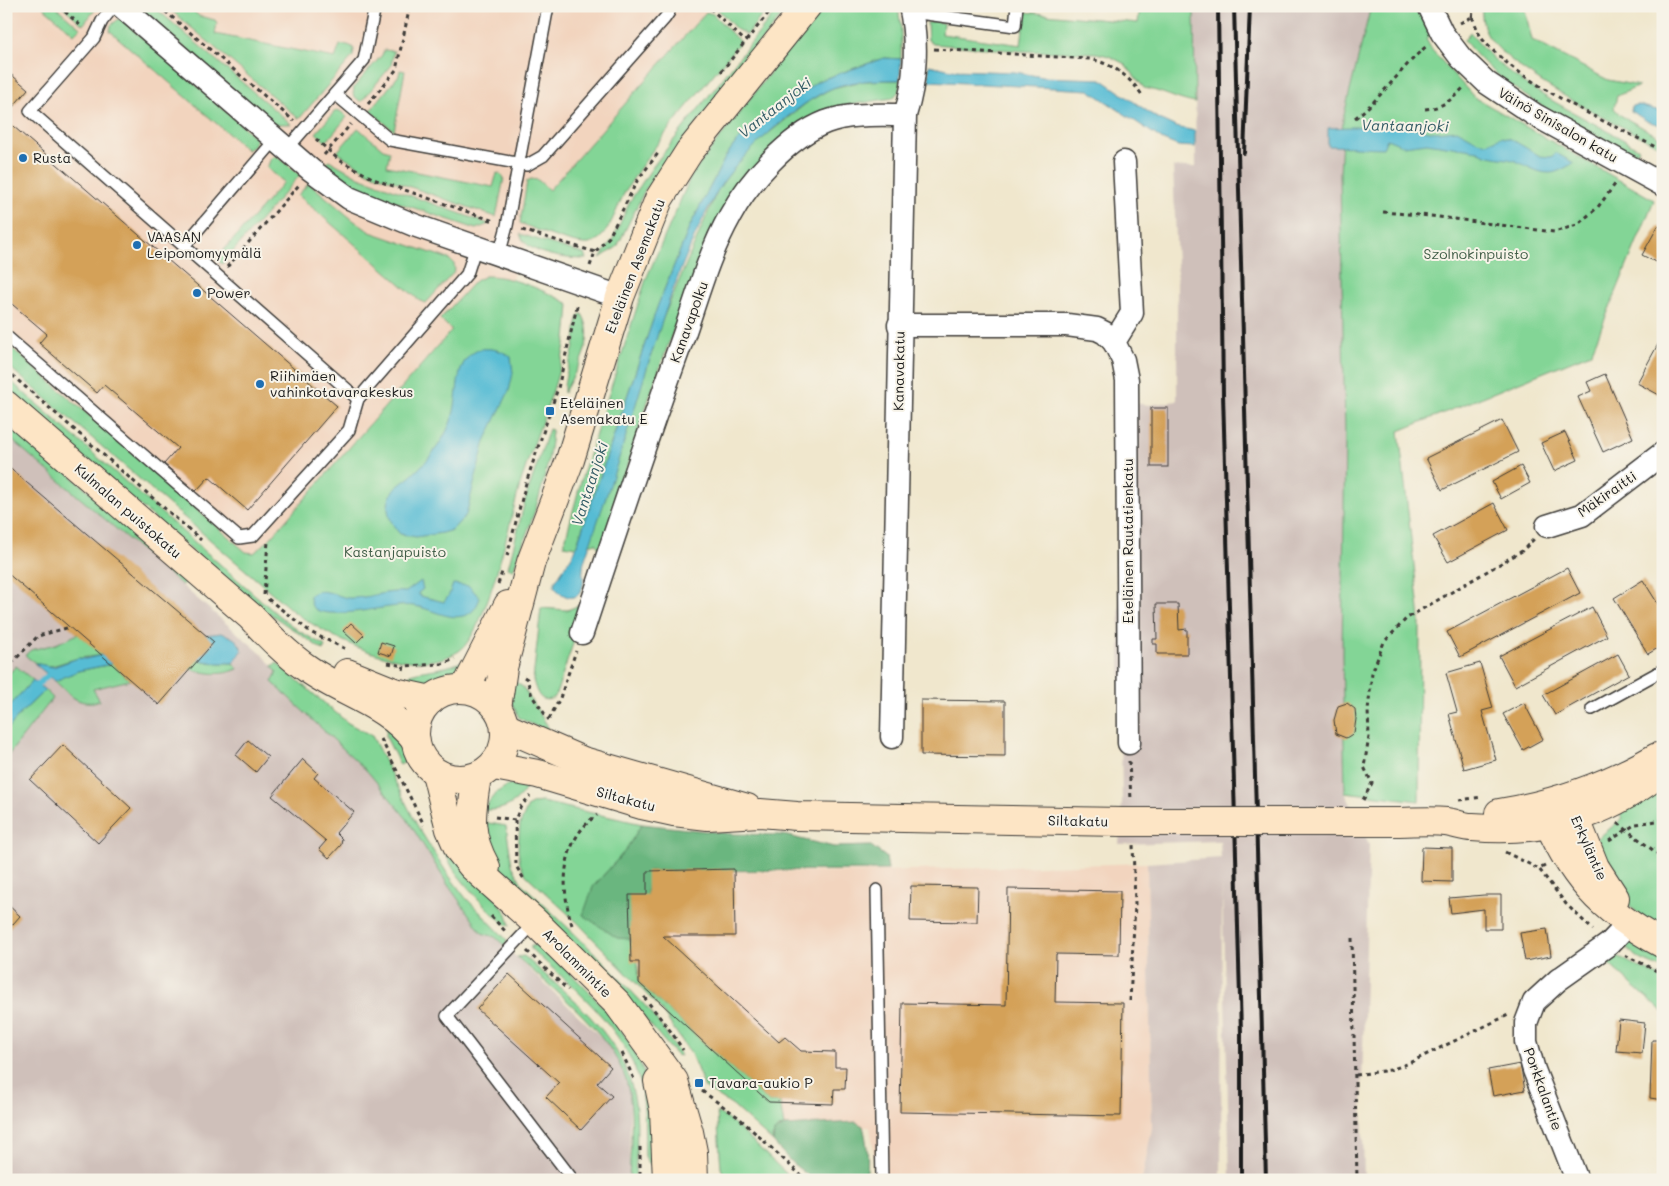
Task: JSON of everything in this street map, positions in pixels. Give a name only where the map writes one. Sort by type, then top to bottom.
[{"type":"street","points":[[122,6],[311,170],[349,198],[374,210],[620,297]]},
{"type":"street","name":"Eteläinen Asemakatu","points":[[501,717],[503,668],[531,562],[570,460],[620,297],[650,219],[673,175],[689,152],[807,6]]},
{"type":"street","name":"Väinö Sinisalon katu","points":[[1429,6],[1442,33],[1476,74],[1535,115],[1663,185]]},
{"type":"street","name":"Kanavakatu","points":[[892,737],[899,325],[908,105],[914,51],[914,25],[911,9]]},
{"type":"street","name":"Kanavapolku","points":[[582,633],[647,436],[714,252],[730,216],[768,163],[810,131],[826,122],[908,105]]},
{"type":"street","points":[[899,325],[1067,325],[1096,329],[1105,333],[1114,342],[1132,313],[1124,162]]},
{"type":"street","name":"Eteläinen Rautatienkatu","points":[[1114,342],[1123,360],[1127,380],[1129,743]]},
{"type":"street","name":"Kulmalan puistokatu","points":[[6,405],[340,670],[394,692],[431,700]]},
{"type":"street","name":"Mäkiraitti","points":[[1547,526],[1582,515],[1663,453]]},
{"type":"street","name":"Eteläinen Asemakatu","points":[[465,689],[531,562]]},
{"type":"street","name":"Kulmalan puistokatu","points":[[258,606],[277,644],[308,669],[386,712],[402,724],[416,740]]},
{"type":"street","points":[[465,689],[488,699],[501,717],[505,741],[502,754],[485,771],[463,780],[449,778],[436,772],[426,764],[419,753],[416,740],[418,718],[431,700],[453,690],[465,689]]},
{"type":"street","name":"Siltakatu","points":[[501,717],[547,747],[583,760],[710,796],[760,813]]},
{"type":"street","points":[[1572,808],[1624,774],[1663,753]]},
{"type":"street","name":"Siltakatu","points":[[485,771],[538,774],[642,805],[674,812],[708,816],[760,813],[797,816],[1129,821],[1396,822],[1447,811],[1470,815],[1545,815],[1572,808]]},
{"type":"street","name":"Arolammintie","points":[[485,771],[471,814],[471,829],[479,854],[497,888]]},
{"type":"street","points":[[1572,808],[1608,806],[1643,786],[1663,771]]},
{"type":"street","name":"Arolammintie","points":[[436,772],[454,840],[472,866],[535,922],[618,1004],[674,1081],[689,1132],[693,1152],[694,1180]]},
{"type":"street","name":"Erkyläntie","points":[[1572,808],[1597,871],[1630,922]]},
{"type":"street","name":"Erkyläntie","points":[[1545,815],[1564,858],[1601,903],[1663,944]]},
{"type":"street","name":"Porkkalantie","points":[[1577,1180],[1534,1070],[1526,1042],[1527,1016],[1534,1002],[1558,980],[1609,944],[1630,922]]},
{"type":"street","name":"Arolammintie","points":[[648,1046],[664,1110],[667,1180]]},
{"type":"lane","points":[[114,6],[102,21],[94,38],[30,111],[358,399]]},
{"type":"lane","points":[[184,246],[281,144],[304,129],[364,60],[375,6]]},
{"type":"lane","points":[[499,254],[508,226],[548,6]]},
{"type":"lane","points":[[335,94],[390,140],[518,165],[536,162],[665,18],[670,12],[669,6]]},
{"type":"lane","points":[[911,9],[1015,26],[1017,6]]},
{"type":"lane","points":[[6,336],[239,538],[253,536],[348,430],[358,399],[467,274],[476,246]]},
{"type":"lane","points":[[1592,709],[1663,670]]},
{"type":"lane","points":[[877,890],[882,1180]]},
{"type":"lane","points":[[535,922],[447,1016],[573,1180]]},
{"type":"path","points":[[59,6],[94,38]]},
{"type":"path","points":[[159,6],[339,160],[376,180],[508,226],[595,252]]},
{"type":"path","points":[[218,277],[360,115],[396,70],[410,6]]},
{"type":"path","points":[[694,6],[711,9],[745,41]]},
{"type":"path","points":[[720,74],[774,6]]},
{"type":"path","points":[[1474,6],[1472,17],[1482,39],[1503,60],[1541,86],[1663,151]]},
{"type":"path","points":[[1355,118],[1377,99],[1408,62],[1442,33]]},
{"type":"path","points":[[914,51],[1090,59],[1103,62],[1127,76],[1142,95]]},
{"type":"path","points":[[1425,109],[1434,109],[1454,98],[1476,74]]},
{"type":"path","points":[[495,591],[526,483],[558,388],[570,343],[573,315],[595,252],[608,237],[637,181],[665,145]]},
{"type":"path","points":[[1383,212],[1554,232],[1578,225],[1598,207],[1615,186],[1626,165]]},
{"type":"path","points":[[6,370],[205,544]]},
{"type":"path","points":[[258,606],[268,540],[266,523]]},
{"type":"path","points":[[1363,800],[1372,783],[1364,767],[1369,737],[1368,710],[1372,673],[1384,642],[1407,618],[1522,551],[1547,526]]},
{"type":"path","points":[[257,589],[258,606]]},
{"type":"path","points":[[258,606],[347,650]]},
{"type":"path","points":[[6,669],[38,636],[70,627]]},
{"type":"path","points":[[549,720],[560,698],[582,633]]},
{"type":"path","points":[[384,662],[404,666],[442,664],[461,655]]},
{"type":"path","points":[[394,692],[404,666]]},
{"type":"path","points":[[503,668],[527,679],[532,696],[551,725]]},
{"type":"path","points":[[1129,743],[1129,821],[1135,904],[1130,1001]]},
{"type":"path","points":[[1447,811],[1484,797]]},
{"type":"path","points":[[572,926],[565,902],[565,876],[569,856],[577,834],[602,812]]},
{"type":"path","points":[[1626,832],[1636,824],[1663,820]]},
{"type":"path","points":[[1352,938],[1358,1180]]},
{"type":"path","points":[[1356,1075],[1390,1070],[1424,1058],[1534,1002]]},
{"type":"path","points":[[701,1090],[738,1117],[806,1180]]},
{"type":"shaded area","points":[[6,6],[715,6],[706,12],[549,190],[511,281],[495,276],[485,276],[475,281],[440,319],[453,329],[268,541],[254,553],[246,552],[6,342]]},
{"type":"shaded area","points":[[1194,6],[1371,6],[1343,119],[1345,436],[1342,655],[1345,792],[1369,844],[1362,1083],[1364,1180],[1230,1180],[1222,882],[1221,1180],[1142,1180],[1152,1128],[1147,863],[1221,858],[1220,841],[1119,844],[1122,802],[1117,407],[1133,403],[1150,405],[1177,401],[1177,265],[1173,167],[1196,167]]},
{"type":"shaded area","points":[[6,435],[263,655],[277,672],[273,682],[368,772],[407,819],[482,933],[495,937],[602,1038],[614,1053],[630,1093],[629,1180],[6,1180]]},
{"type":"shaded area","points":[[1147,863],[1152,1128],[1142,1180],[878,1180],[870,1127],[784,1126],[639,983],[639,962],[631,962],[647,871],[847,872]]},
{"type":"green space","points":[[42,6],[55,6],[80,28],[74,34]]},
{"type":"green space","points":[[62,6],[98,6],[83,25]]},
{"type":"green space","points":[[136,6],[153,6],[291,124],[273,124]]},
{"type":"green space","points":[[166,6],[188,6],[199,16],[215,20],[217,23],[215,34],[335,58],[340,45],[346,45],[354,49],[353,56],[299,119]]},
{"type":"green space","points":[[715,6],[769,6],[747,35],[736,29]]},
{"type":"green space","points":[[780,6],[789,6],[645,190],[617,247],[600,258],[614,237],[630,201],[654,165]]},
{"type":"green space","points":[[825,6],[898,6],[901,29],[901,59],[884,58],[818,81],[737,141],[726,156],[690,226],[658,305],[576,547],[564,545],[582,477],[646,279],[692,174],[782,57]]},
{"type":"green space","points":[[1140,6],[1194,6],[1195,103],[1144,88],[1125,64],[1109,56],[1096,53],[1021,51],[933,44],[928,40],[927,23],[934,21],[943,23],[942,34],[1021,45],[1025,12],[1138,23]]},
{"type":"green space","name":"Szolnokinpuisto","points":[[1371,6],[1417,6],[1432,35],[1426,39],[1432,50],[1474,97],[1654,200],[1591,353],[1399,431],[1420,619],[1419,801],[1345,792],[1342,655],[1345,436],[1340,174],[1343,119]]},
{"type":"green space","points":[[1482,6],[1524,6],[1532,40],[1608,80],[1639,86],[1617,96],[1614,108],[1620,115],[1663,139],[1663,148],[1595,113],[1521,68],[1502,52],[1488,36],[1483,22]]},
{"type":"green space","points":[[706,12],[713,14],[740,42],[652,151],[626,190],[612,221],[602,236],[589,244],[582,244],[554,237],[520,223],[527,181],[531,179],[538,180],[549,190]]},
{"type":"green space","points":[[120,18],[256,138],[254,146],[247,150],[110,31],[111,25]]},
{"type":"green space","points":[[1470,32],[1486,52],[1526,84],[1639,149],[1636,153],[1630,153],[1562,118],[1519,91],[1480,59],[1464,40]]},
{"type":"green space","points":[[384,50],[394,51],[391,66],[361,102],[353,95],[354,87],[382,55]]},
{"type":"green space","points":[[400,70],[405,71],[394,131],[370,111],[399,75]]},
{"type":"green space","points":[[900,80],[899,91],[893,98],[836,107],[814,117],[789,133],[682,306],[648,401],[601,552],[596,543],[589,545],[661,323],[718,189],[740,160],[764,137],[809,101],[832,88],[863,81]]},
{"type":"green space","points":[[336,110],[347,117],[326,142],[316,133]]},
{"type":"green space","points":[[358,128],[383,149],[390,151],[387,166],[493,187],[497,173],[502,175],[504,178],[496,217],[368,172],[337,152]]},
{"type":"green space","points":[[277,156],[300,175],[222,264],[216,259],[284,182],[267,168],[271,158]]},
{"type":"green space","points":[[329,160],[359,177],[489,224],[476,229],[364,191],[347,184],[323,167]]},
{"type":"green space","points":[[309,183],[370,232],[449,259],[454,264],[455,271],[426,303],[420,301],[298,195]]},
{"type":"green space","points":[[520,234],[584,254],[586,259],[558,257],[539,251],[530,247]]},
{"type":"green space","name":"Kastanjapuisto","points":[[485,276],[495,276],[517,281],[551,294],[569,304],[565,345],[556,379],[522,478],[505,543],[480,621],[470,639],[459,651],[440,659],[419,661],[397,659],[374,653],[351,645],[294,612],[6,364],[6,343],[246,552],[254,553],[268,541],[452,330],[440,319],[475,281]]},
{"type":"green space","points":[[582,314],[588,334],[584,354],[564,393],[578,318]]},
{"type":"green space","points":[[6,377],[278,615],[299,631],[325,646],[323,650],[247,598],[6,390]]},
{"type":"green space","points":[[6,418],[188,579],[182,585],[6,435]]},
{"type":"green space","points":[[549,429],[552,430],[543,484],[513,570],[508,568],[526,497]]},
{"type":"green space","points":[[583,604],[580,623],[555,697],[546,700],[537,693],[533,680],[541,608],[567,610]]},
{"type":"green space","points":[[78,634],[102,655],[44,666],[32,661],[25,655],[31,650],[56,644]]},
{"type":"green space","points":[[466,659],[459,673],[429,684],[403,686],[410,674],[446,667]]},
{"type":"green space","points":[[198,660],[215,663],[233,663],[238,669],[214,674],[190,669]]},
{"type":"green space","points":[[277,663],[348,723],[372,736],[418,827],[447,873],[465,897],[507,940],[505,946],[495,937],[482,933],[448,885],[407,819],[368,772],[272,682],[277,672],[272,666]]},
{"type":"green space","points":[[112,664],[130,680],[93,689],[100,701],[80,701],[70,695],[55,681],[78,671]]},
{"type":"green space","points":[[16,666],[33,680],[6,710],[6,677]]},
{"type":"green space","points":[[509,678],[523,687],[547,725],[548,732],[519,718],[509,696]]},
{"type":"green space","points":[[45,690],[53,698],[6,758],[6,731],[21,713]]},
{"type":"green space","points":[[387,722],[404,747],[408,760],[400,765],[386,737]]},
{"type":"green space","points":[[530,781],[522,794],[506,807],[484,810],[493,797],[503,788],[515,783]]},
{"type":"green space","points":[[1663,781],[1663,932],[1644,919],[1627,903],[1597,839],[1623,818],[1620,814]]},
{"type":"green space","points":[[542,802],[642,824],[625,851],[593,887],[631,942],[638,968],[639,983],[769,1102],[780,1102],[784,1126],[778,1128],[772,1137],[773,1142],[733,1106],[705,1088],[691,1054],[659,1007],[578,923],[526,875],[520,864],[518,849],[520,824],[528,806]]},
{"type":"green space","points":[[428,819],[438,819],[507,914],[510,926],[497,918],[457,874]]},
{"type":"green space","points":[[483,822],[506,826],[512,865],[522,884],[602,960],[651,1012],[681,1056],[676,1055],[619,988],[507,879],[491,857]]},
{"type":"green space","points":[[642,824],[733,834],[783,835],[834,847],[871,846],[886,857],[888,870],[648,871],[647,895],[631,939],[617,938],[583,915],[593,887],[625,851]]},
{"type":"green space","points":[[1630,942],[1663,959],[1663,969],[1642,960],[1621,945]]},
{"type":"green space","points":[[537,945],[544,948],[606,1010],[631,1046],[641,1065],[648,1086],[653,1116],[657,1166],[647,1162],[645,1156],[643,1095],[634,1066],[624,1046],[581,994],[531,949],[531,946]]},
{"type":"green space","points":[[1612,953],[1663,978],[1663,1012],[1604,960]]},
{"type":"green space","points":[[524,956],[588,1014],[615,1049],[625,1067],[632,1088],[636,1110],[635,1180],[629,1180],[631,1114],[629,1092],[623,1072],[613,1053],[584,1017],[517,957]]},
{"type":"green space","points":[[717,1112],[731,1121],[793,1180],[726,1180],[721,1168]]},
{"type":"green space","points":[[856,1122],[863,1126],[866,1139],[868,1160],[865,1180],[814,1180],[792,1163],[773,1142],[774,1132],[784,1126]]},
{"type":"water","points":[[884,58],[901,59],[900,80],[874,80],[849,83],[819,95],[769,132],[739,163],[718,190],[689,250],[654,346],[585,560],[581,591],[574,597],[565,596],[554,586],[555,582],[575,551],[658,305],[690,226],[726,156],[737,141],[818,81]]},
{"type":"water","points":[[929,65],[952,70],[1015,72],[1043,77],[1101,79],[1157,118],[1176,127],[1195,131],[1195,147],[1178,146],[1163,140],[1089,90],[929,81]]},
{"type":"water","points":[[1639,105],[1663,112],[1663,126],[1647,121],[1631,111],[1632,106]]},
{"type":"water","points":[[1398,125],[1435,132],[1457,130],[1477,141],[1488,143],[1501,137],[1511,139],[1540,156],[1551,157],[1556,153],[1574,163],[1559,171],[1544,173],[1516,161],[1490,156],[1478,151],[1427,143],[1404,146],[1387,139],[1383,148],[1328,146],[1328,128]]},
{"type":"water","points":[[481,349],[497,350],[511,357],[513,373],[509,391],[485,441],[466,515],[452,530],[442,533],[416,537],[400,534],[390,519],[388,503],[390,497],[397,487],[426,461],[442,440],[453,415],[462,368],[472,353]]},
{"type":"water","points":[[421,581],[423,589],[418,593],[420,596],[444,602],[453,584],[469,586],[480,598],[472,612],[457,617],[414,606],[330,613],[319,611],[310,602],[310,595],[319,591],[355,598],[391,592],[406,592]]},
{"type":"water","points":[[221,633],[234,639],[241,647],[242,651],[233,663],[215,663],[198,660],[205,635]]},
{"type":"water","points":[[102,655],[112,664],[78,671],[55,681],[34,663],[53,667],[78,658],[85,659]]},
{"type":"water","points":[[33,680],[45,690],[21,713],[6,731],[6,710]]},
{"type":"building","points":[[6,70],[28,89],[6,115]]},
{"type":"building","points":[[6,120],[337,406],[247,510],[209,477],[196,491],[164,464],[178,448],[104,385],[97,393],[39,343],[47,334],[6,299]]},
{"type":"building","points":[[1658,226],[1663,228],[1663,266],[1642,255]]},
{"type":"building","points":[[1663,335],[1663,397],[1637,383]]},
{"type":"building","points":[[1605,374],[1633,438],[1603,452],[1578,397],[1591,391],[1587,382]]},
{"type":"building","points":[[1151,408],[1168,408],[1168,467],[1151,467]]},
{"type":"building","points":[[1502,420],[1518,452],[1442,490],[1426,458]]},
{"type":"building","points":[[1565,432],[1578,460],[1554,471],[1541,443]]},
{"type":"building","points":[[6,465],[214,642],[159,705],[6,572]]},
{"type":"building","points":[[1521,466],[1530,483],[1501,499],[1492,482]]},
{"type":"building","points":[[1494,503],[1508,530],[1448,562],[1433,536]]},
{"type":"building","points":[[1567,568],[1580,593],[1460,657],[1447,632]]},
{"type":"building","points":[[1643,580],[1663,612],[1663,645],[1648,654],[1614,598]]},
{"type":"building","points":[[1156,604],[1178,604],[1179,630],[1187,629],[1187,654],[1157,654],[1157,644],[1153,644],[1153,639],[1157,639]]},
{"type":"building","points":[[1592,607],[1607,636],[1515,686],[1499,656]]},
{"type":"building","points":[[351,623],[364,635],[356,643],[343,631]]},
{"type":"building","points":[[381,642],[394,646],[391,656],[378,652]]},
{"type":"building","points":[[1618,654],[1629,674],[1555,715],[1543,695]]},
{"type":"building","points":[[1480,663],[1493,708],[1482,711],[1496,760],[1464,769],[1449,714],[1457,712],[1446,673]]},
{"type":"building","points":[[921,700],[1005,701],[1005,756],[921,755]]},
{"type":"building","points":[[1347,703],[1355,709],[1356,719],[1354,733],[1346,738],[1336,734],[1334,720],[1338,706]]},
{"type":"building","points":[[1524,703],[1543,739],[1523,750],[1503,714]]},
{"type":"building","points":[[248,740],[268,757],[256,772],[236,755]]},
{"type":"building","points":[[63,745],[131,808],[98,843],[30,780]]},
{"type":"building","points":[[303,759],[318,773],[314,778],[354,812],[336,833],[342,839],[341,845],[329,858],[319,849],[326,841],[272,796]]},
{"type":"building","points":[[1422,847],[1452,848],[1452,882],[1421,881]]},
{"type":"building","points":[[734,869],[735,936],[663,936],[779,1042],[785,1037],[801,1051],[835,1052],[835,1067],[846,1067],[845,1089],[834,1089],[833,1104],[769,1102],[639,983],[639,962],[631,962],[629,895],[647,895],[647,871]]},
{"type":"building","points":[[911,886],[978,887],[977,922],[910,921]]},
{"type":"building","points":[[1008,889],[1120,891],[1119,955],[1056,954],[1055,1002],[1123,1003],[1121,1116],[900,1112],[902,1003],[1006,1005]]},
{"type":"building","points":[[1501,895],[1501,929],[1484,929],[1484,909],[1451,913],[1449,898]]},
{"type":"building","points":[[6,903],[20,916],[6,932]]},
{"type":"building","points":[[1547,929],[1551,956],[1525,961],[1520,933]]},
{"type":"building","points":[[509,974],[611,1067],[597,1083],[612,1096],[581,1130],[546,1097],[559,1083],[477,1009]]},
{"type":"building","points":[[1619,1020],[1645,1023],[1642,1053],[1616,1051]]},
{"type":"building","points":[[1652,1040],[1663,1040],[1663,1100],[1650,1098]]},
{"type":"building","points":[[1520,1064],[1525,1090],[1493,1096],[1488,1070]]},
{"type":"waterway","name":"Vantaanjoki","points":[[32,690],[47,676],[54,673]]},
{"type":"railway","points":[[1218,6],[1223,394],[1241,1033],[1241,1180]]},
{"type":"railway","points":[[1234,6],[1266,1180]]},
{"type":"railway","points":[[1244,153],[1250,6]]},
{"type":"place","name":"Rusta","points":[[23,158]]},
{"type":"place","name":"VAASAN Leipomomyymälä","points":[[137,245]]},
{"type":"place","name":"Power","points":[[197,293]]},
{"type":"place","name":"Riihimäen vahinkotavarakeskus","points":[[260,384]]},
{"type":"place","name":"Eteläinen Asemakatu E","points":[[550,411]]},
{"type":"place","name":"Tavara-aukio P","points":[[699,1083]]}]
